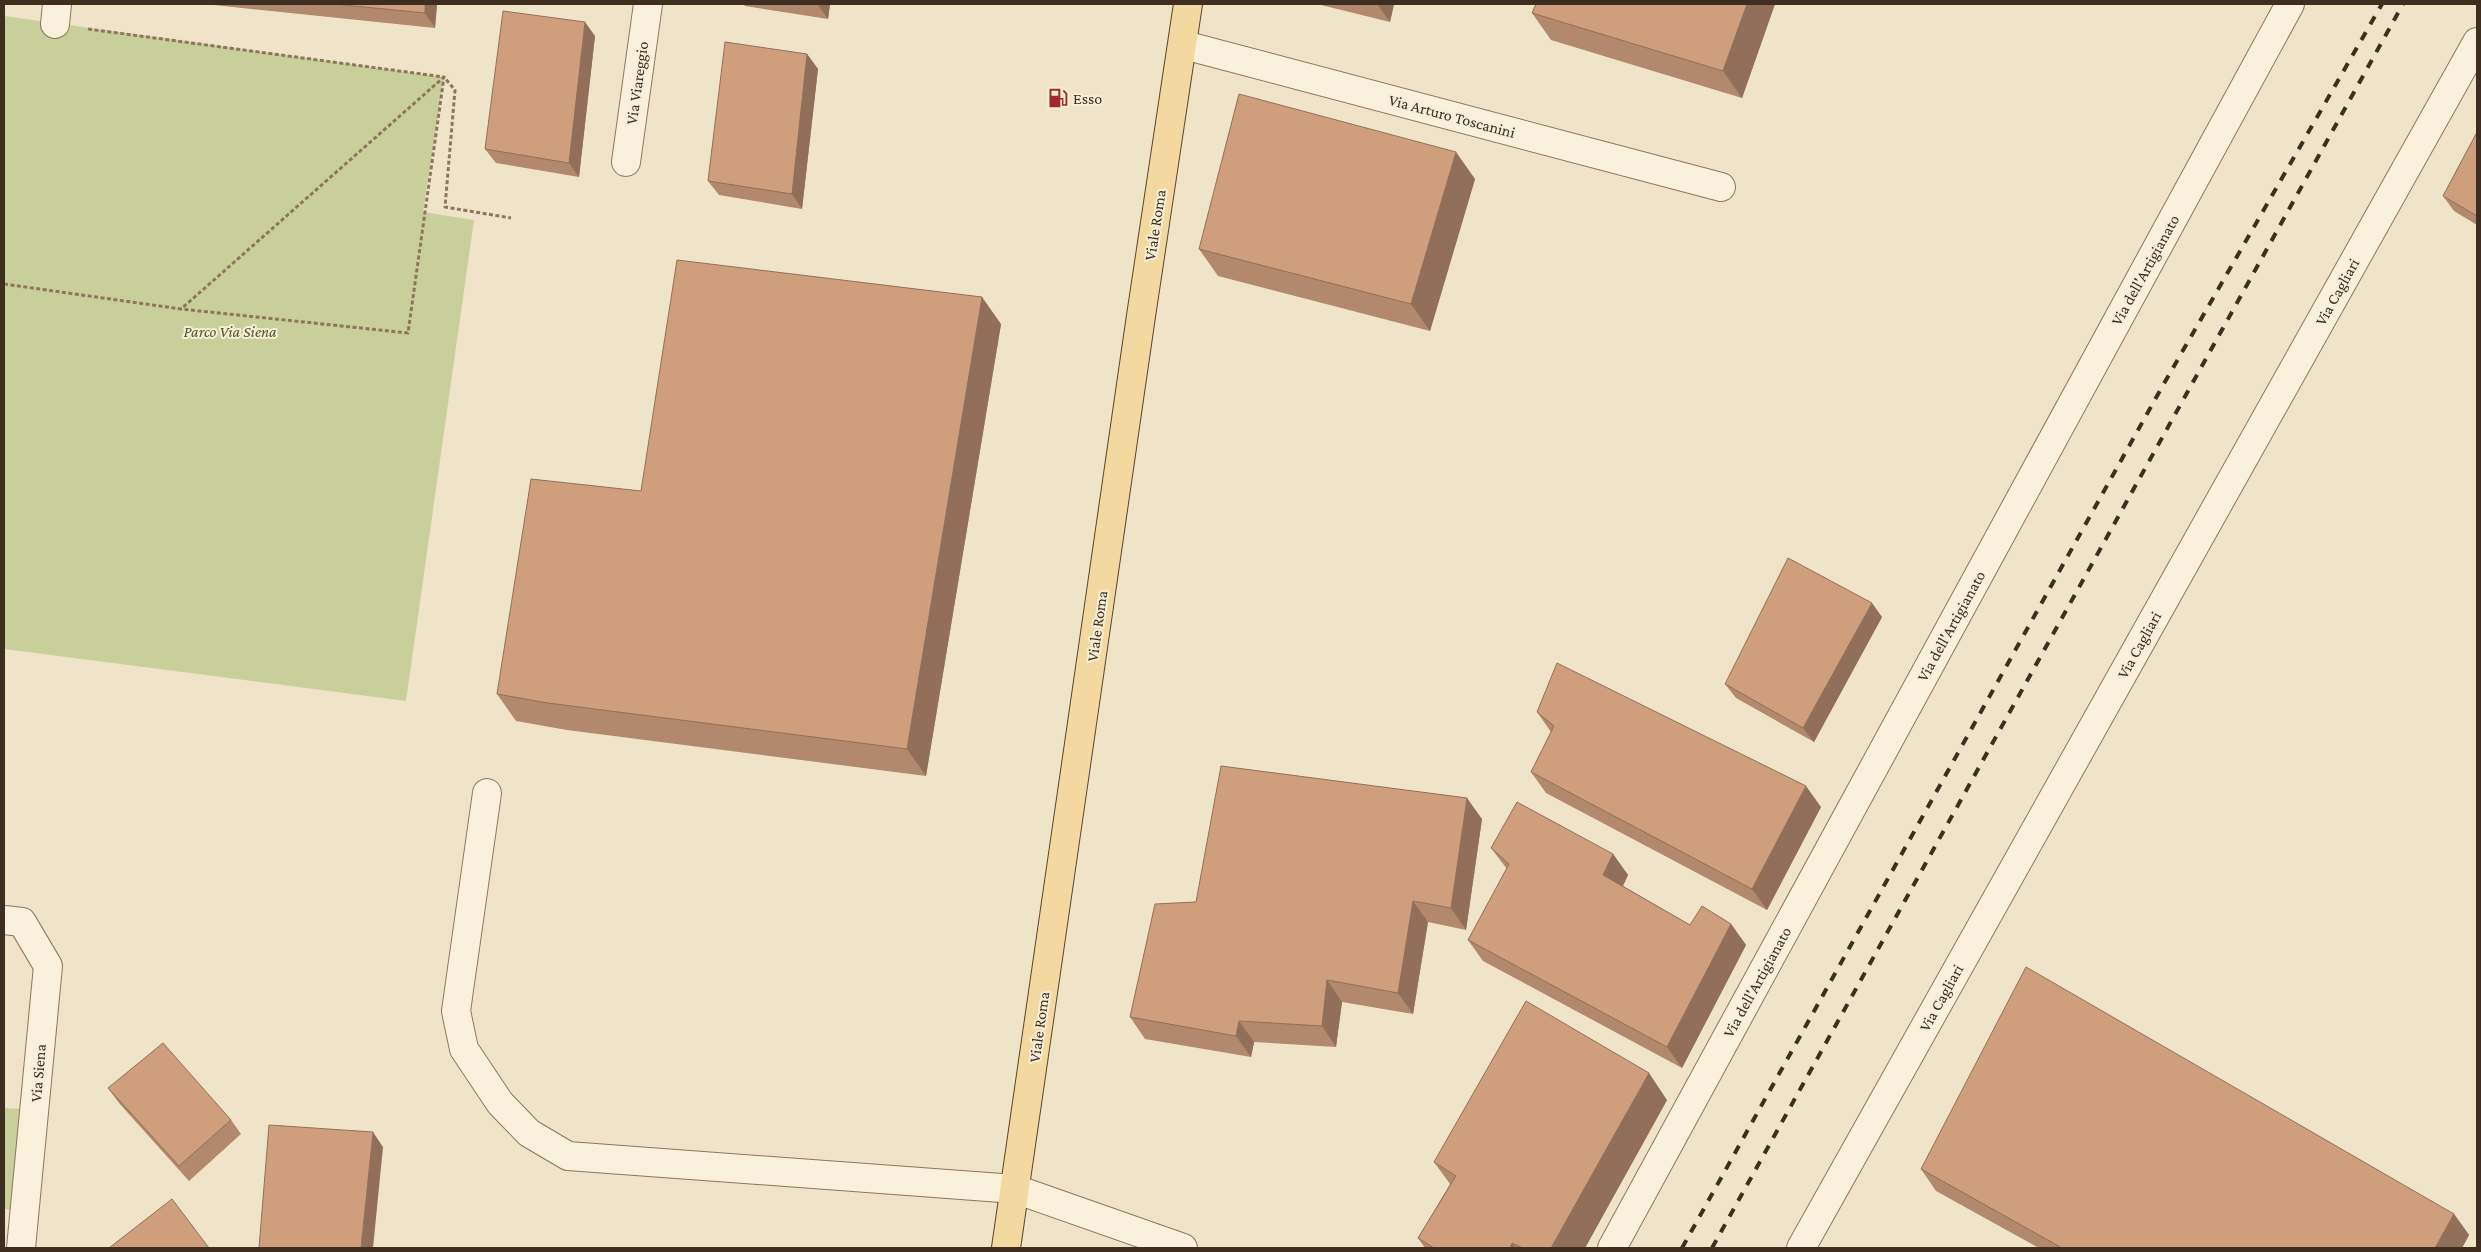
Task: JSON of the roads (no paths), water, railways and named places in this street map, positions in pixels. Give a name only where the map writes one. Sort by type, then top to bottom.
[{"type":"main road","name":"Viale Roma","points":[[1006,1248],[1141,316],[1184,44],[1188,4]]},
{"type":"street","name":"Via Viareggio","points":[[626,162],[648,4]]},
{"type":"street","name":"Via dell'Artigianato","points":[[1612,1248],[2290,4]]},
{"type":"street","name":"Via Cagliari","points":[[1801,1248],[2477,42]]},
{"type":"street","name":"Via Arturo Toscanini","points":[[1184,44],[1721,187]]},
{"type":"street","points":[[487,793],[456,1011],[464,1049],[500,1103],[529,1133],[568,1156],[1015,1189],[1184,1248]]},
{"type":"street","name":"Via Siena","points":[[4,920],[22,922],[48,966],[21,1248]]},
{"type":"railway","points":[[1682,1248],[2162,387],[2382,4]]},
{"type":"railway","points":[[1712,1248],[2403,4]]},
{"type":"place","name":"Esso","points":[[1058,98]]},
{"type":"park label","name":"Parco Via Siena","points":[[230,331]]}]
